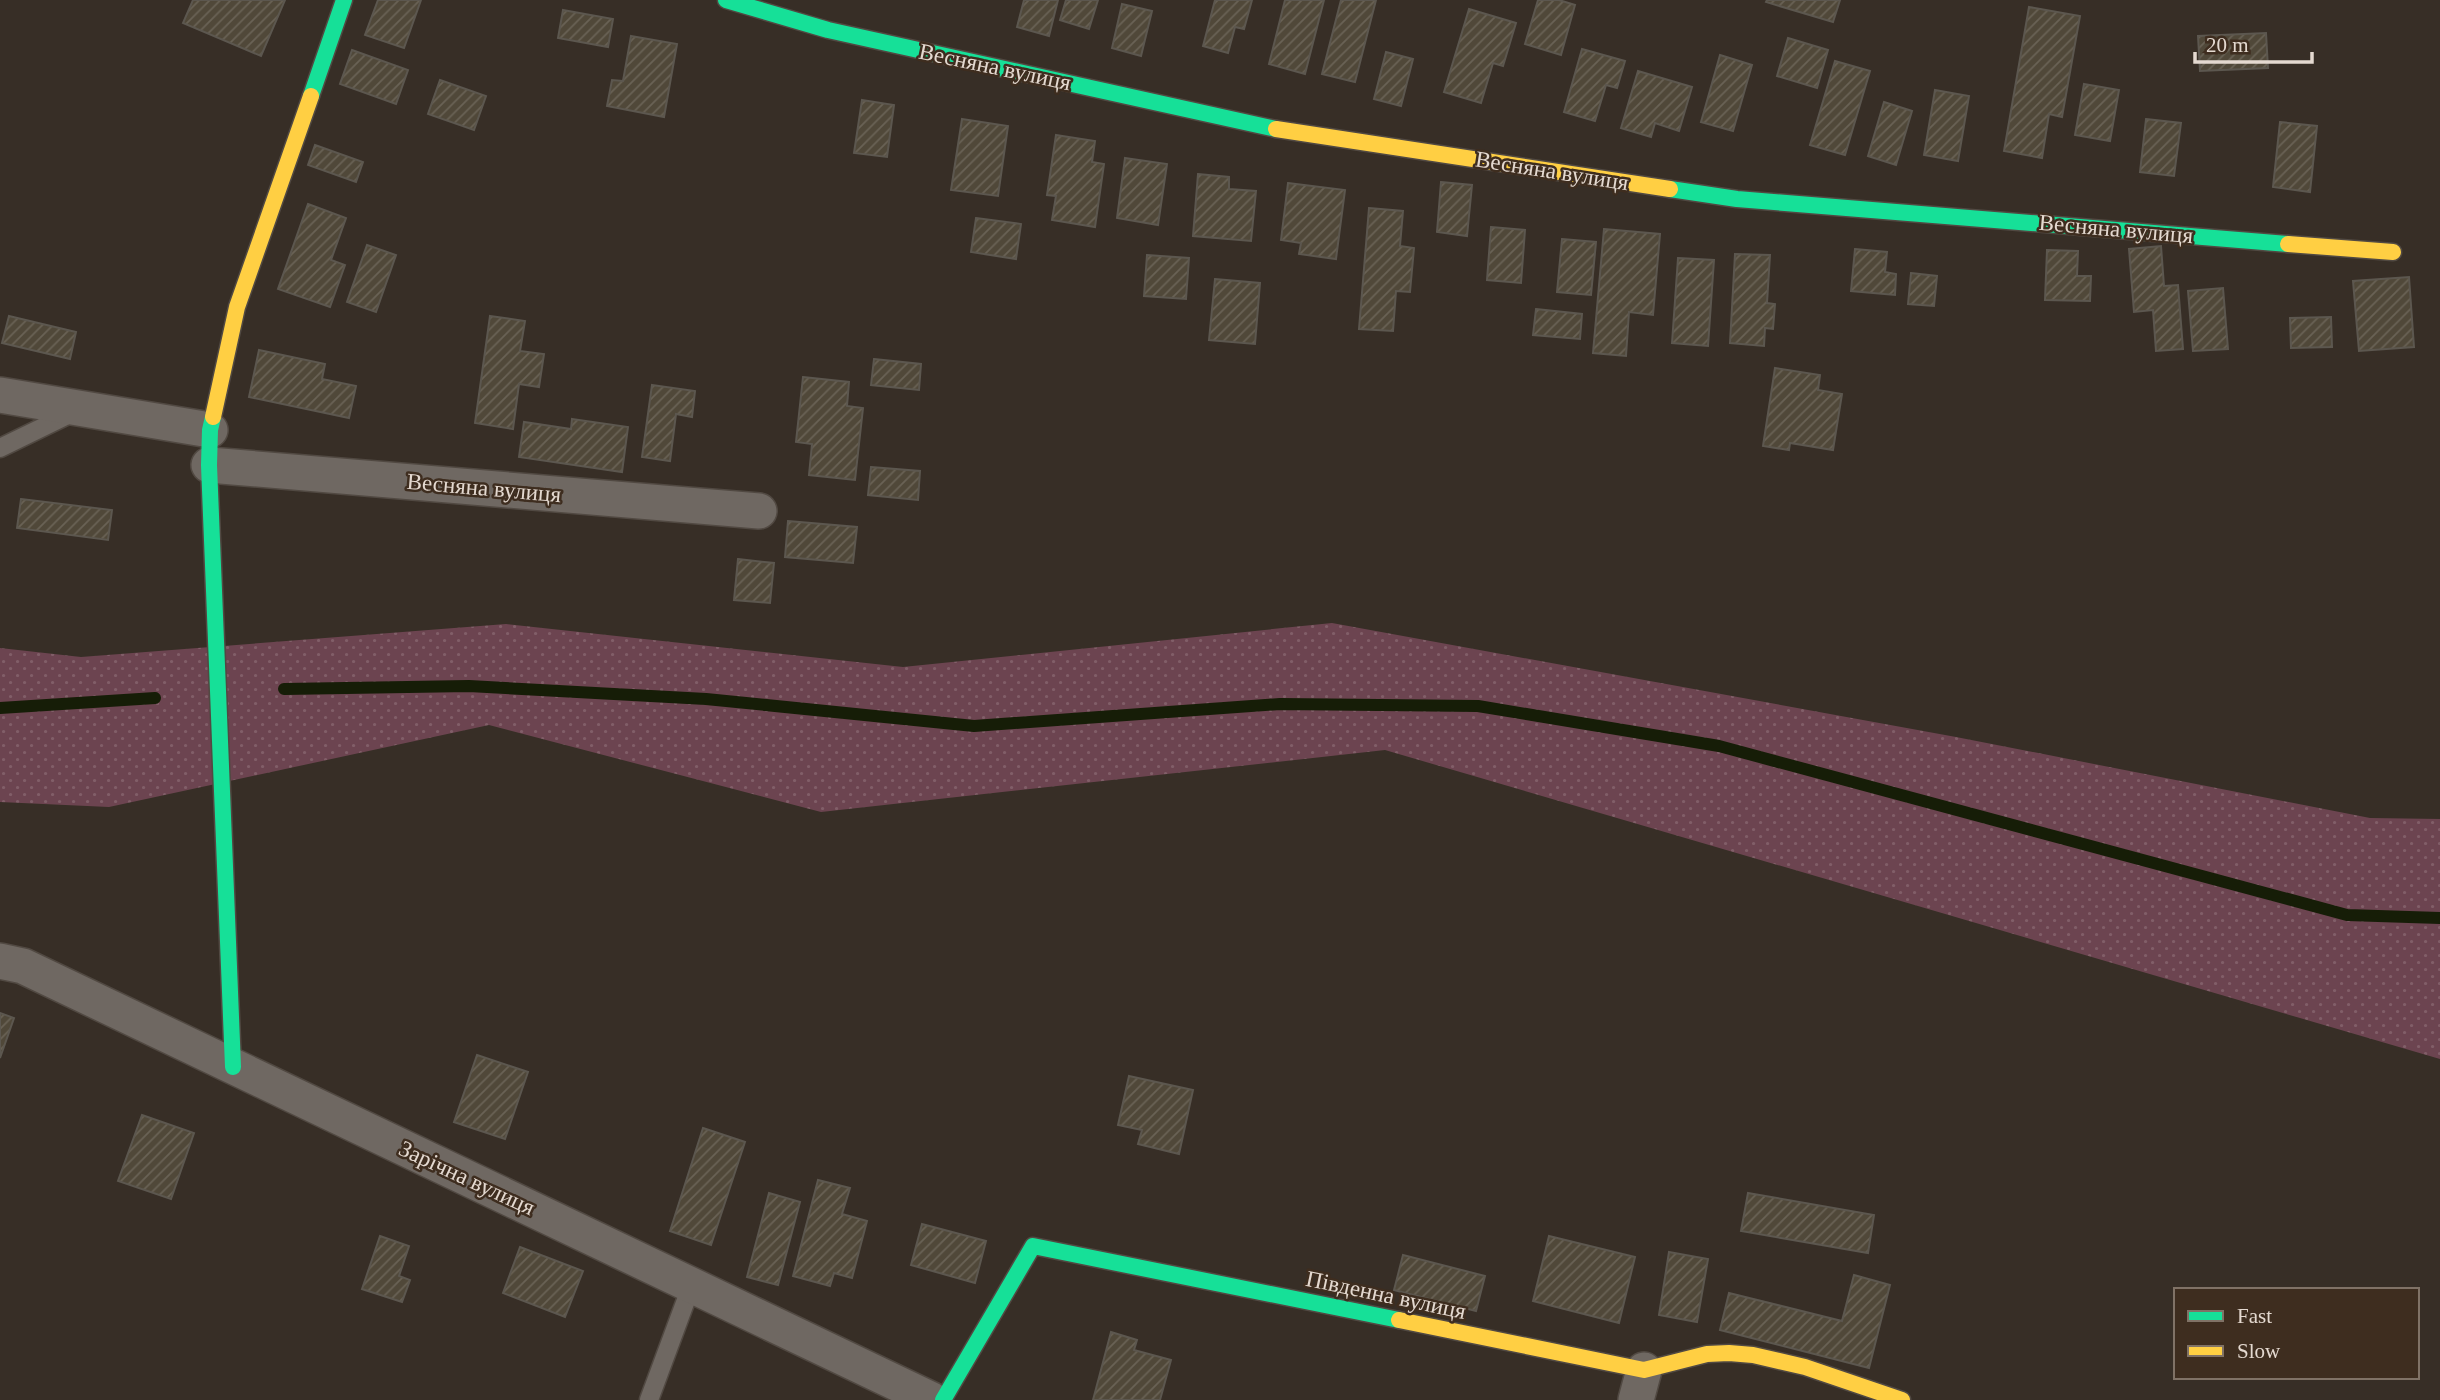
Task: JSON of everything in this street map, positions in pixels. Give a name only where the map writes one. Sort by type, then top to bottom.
[{"type":"street","points":[[233,1067],[209,465],[210,430],[237,307],[344,0]]},
{"type":"street","name":"Весняна вулиця","points":[[726,0],[828,30],[1274,128],[1737,199],[2393,252]]},
{"type":"street","points":[[0,395],[210,430]]},
{"type":"street","name":"Весняна вулиця","points":[[209,465],[759,511]]},
{"type":"street","name":"Зарічна вулиця","points":[[8,967],[233,1067],[932,1400]]},
{"type":"street","name":"Південна вулиця","points":[[943,1400],[1033,1246],[1640,1385],[1709,1354],[1739,1354],[1770,1358],[1902,1400]]},
{"type":"lane","points":[[0,448],[82,408]]},
{"type":"lane","points":[[649,1400],[692,1284]]},
{"type":"shaded area","points":[[1332,623],[1956,737],[2370,818],[2440,819],[2440,1059],[1385,750],[821,812],[489,725],[109,807],[0,802],[0,648],[81,657],[506,624],[903,667]]},
{"type":"building","points":[[193,0],[285,0],[261,56],[183,23]]},
{"type":"building","points":[[378,0],[421,0],[404,48],[365,35]]},
{"type":"building","points":[[1024,0],[1058,0],[1049,36],[1017,27]]},
{"type":"building","points":[[1066,0],[1098,0],[1089,29],[1060,20]]},
{"type":"building","points":[[1215,0],[1252,0],[1244,29],[1235,27],[1228,53],[1203,46]]},
{"type":"building","points":[[1285,0],[1324,0],[1305,74],[1269,64]]},
{"type":"building","points":[[1341,0],[1376,0],[1355,82],[1322,74]]},
{"type":"building","points":[[1538,0],[1559,0],[1575,5],[1561,55],[1525,44]]},
{"type":"building","points":[[1840,0],[1833,22],[1766,2]]},
{"type":"building","points":[[1122,4],[1152,11],[1141,56],[1112,48]]},
{"type":"building","points":[[2029,7],[2080,16],[2062,117],[2049,114],[2042,158],[2004,151]]},
{"type":"building","points":[[1469,9],[1516,23],[1503,66],[1493,63],[1481,103],[1444,92]]},
{"type":"building","points":[[563,10],[613,19],[608,47],[558,38]]},
{"type":"building","points":[[2266,33],[2268,68],[2200,71],[2198,36]]},
{"type":"building","points":[[631,36],[677,44],[664,117],[607,106],[612,80],[623,81]]},
{"type":"building","points":[[1788,38],[1828,50],[1817,88],[1777,76]]},
{"type":"building","points":[[1582,49],[1625,61],[1617,88],[1606,85],[1595,121],[1564,112]]},
{"type":"building","points":[[352,50],[408,70],[396,104],[340,84]]},
{"type":"building","points":[[1386,52],[1413,59],[1401,106],[1374,99]]},
{"type":"building","points":[[1720,55],[1752,65],[1733,131],[1701,122]]},
{"type":"building","points":[[1835,61],[1870,71],[1845,155],[1810,145]]},
{"type":"building","points":[[1638,71],[1692,87],[1679,131],[1655,123],[1651,137],[1621,128]]},
{"type":"building","points":[[440,80],[486,96],[474,130],[428,114]]},
{"type":"building","points":[[2084,84],[2119,90],[2110,141],[2075,135]]},
{"type":"building","points":[[1935,90],[1969,96],[1958,161],[1924,155]]},
{"type":"building","points":[[862,100],[894,105],[887,157],[854,153]]},
{"type":"building","points":[[1884,102],[1912,111],[1896,165],[1868,156]]},
{"type":"building","points":[[962,119],[1008,126],[998,196],[951,190]]},
{"type":"building","points":[[2146,119],[2181,123],[2174,176],[2140,172]]},
{"type":"building","points":[[2280,122],[2317,126],[2310,192],[2273,187]]},
{"type":"building","points":[[1056,135],[1095,141],[1092,162],[1104,164],[1095,227],[1052,220],[1056,196],[1047,195]]},
{"type":"building","points":[[315,145],[363,162],[356,182],[308,165]]},
{"type":"building","points":[[1125,158],[1167,164],[1158,225],[1117,218]]},
{"type":"building","points":[[1198,174],[1229,177],[1229,189],[1256,191],[1251,241],[1193,236]]},
{"type":"building","points":[[1441,182],[1472,185],[1467,236],[1437,232]]},
{"type":"building","points":[[1288,183],[1345,190],[1336,259],[1299,254],[1301,243],[1281,240]]},
{"type":"building","points":[[308,204],[346,218],[331,260],[345,265],[330,307],[278,289]]},
{"type":"building","points":[[1369,208],[1403,211],[1400,246],[1414,248],[1410,292],[1396,291],[1393,331],[1359,329]]},
{"type":"building","points":[[976,218],[1021,224],[1016,259],[971,252]]},
{"type":"building","points":[[1491,227],[1525,230],[1521,283],[1487,280]]},
{"type":"building","points":[[1604,229],[1660,234],[1653,315],[1629,312],[1626,356],[1593,353]]},
{"type":"building","points":[[1562,239],[1596,242],[1591,295],[1557,292]]},
{"type":"building","points":[[367,245],[396,255],[376,312],[347,302]]},
{"type":"building","points":[[2161,246],[2164,286],[2178,285],[2183,349],[2156,351],[2153,310],[2134,312],[2129,249]]},
{"type":"building","points":[[1855,249],[1887,252],[1885,272],[1896,274],[1895,295],[1851,291]]},
{"type":"building","points":[[2047,250],[2078,251],[2077,276],[2091,276],[2090,301],[2045,300]]},
{"type":"building","points":[[1735,254],[1770,255],[1767,303],[1775,304],[1773,329],[1765,328],[1764,346],[1730,343]]},
{"type":"building","points":[[1147,255],[1189,258],[1186,299],[1144,296]]},
{"type":"building","points":[[1678,258],[1714,260],[1708,346],[1672,343]]},
{"type":"building","points":[[1911,273],[1937,276],[1934,306],[1908,304]]},
{"type":"building","points":[[2409,277],[2414,347],[2359,351],[2353,281]]},
{"type":"building","points":[[1215,279],[1260,283],[1255,344],[1209,340]]},
{"type":"building","points":[[2223,288],[2228,349],[2193,351],[2188,291]]},
{"type":"building","points":[[1536,309],[1582,314],[1580,339],[1533,335]]},
{"type":"building","points":[[9,316],[76,332],[70,359],[2,343]]},
{"type":"building","points":[[490,316],[525,321],[520,351],[544,354],[539,387],[519,384],[513,429],[475,423]]},
{"type":"building","points":[[2331,317],[2332,347],[2291,348],[2290,318]]},
{"type":"building","points":[[259,350],[325,364],[322,379],[356,386],[349,418],[249,397]]},
{"type":"building","points":[[874,359],[921,364],[919,390],[871,385]]},
{"type":"building","points":[[1775,368],[1820,375],[1818,390],[1842,394],[1833,450],[1790,443],[1789,450],[1763,446]]},
{"type":"building","points":[[803,377],[849,382],[847,406],[863,408],[855,480],[809,475],[812,444],[796,442]]},
{"type":"building","points":[[652,385],[695,391],[692,417],[676,414],[670,461],[642,457]]},
{"type":"building","points":[[572,419],[628,427],[622,472],[519,457],[524,422],[571,429]]},
{"type":"building","points":[[871,467],[920,471],[918,500],[868,495]]},
{"type":"building","points":[[21,499],[112,510],[108,540],[17,528]]},
{"type":"building","points":[[788,521],[857,527],[853,563],[785,557]]},
{"type":"building","points":[[738,559],[774,563],[770,603],[734,600]]},
{"type":"building","points":[[0,1013],[14,1018],[0,1058]]},
{"type":"building","points":[[477,1055],[528,1072],[505,1139],[454,1122]]},
{"type":"building","points":[[1129,1076],[1193,1090],[1179,1154],[1138,1144],[1142,1130],[1118,1125]]},
{"type":"building","points":[[142,1115],[194,1133],[171,1199],[118,1181]]},
{"type":"building","points":[[703,1128],[745,1142],[711,1245],[670,1231]]},
{"type":"building","points":[[818,1180],[850,1188],[842,1214],[867,1221],[852,1278],[834,1273],[830,1286],[793,1276]]},
{"type":"building","points":[[769,1193],[800,1202],[778,1285],[747,1277]]},
{"type":"building","points":[[1748,1193],[1874,1215],[1868,1253],[1741,1231]]},
{"type":"building","points":[[922,1224],[986,1241],[975,1283],[911,1265]]},
{"type":"building","points":[[380,1236],[409,1246],[399,1276],[410,1280],[402,1302],[362,1289]]},
{"type":"building","points":[[1549,1236],[1635,1257],[1619,1323],[1533,1301]]},
{"type":"building","points":[[520,1247],[583,1271],[565,1317],[503,1293]]},
{"type":"building","points":[[1669,1252],[1708,1259],[1697,1322],[1659,1315]]},
{"type":"building","points":[[1403,1255],[1485,1276],[1476,1311],[1394,1290]]},
{"type":"building","points":[[1854,1275],[1890,1285],[1869,1368],[1720,1330],[1729,1293],[1842,1321]]},
{"type":"building","points":[[1111,1332],[1137,1340],[1134,1350],[1171,1360],[1160,1400],[1093,1400]]},
{"type":"waterway","points":[[284,689],[469,686],[706,699],[974,726],[1280,704],[1478,706],[1719,746],[2347,915],[2440,918]]},
{"type":"waterway","points":[[0,708],[155,698]]},
{"type":"traffic: fast","points":[[311,96],[344,0]]},
{"type":"traffic: fast","points":[[726,0],[828,30],[1276,129]]},
{"type":"traffic: fast","points":[[1670,189],[1737,199],[2288,244]]},
{"type":"traffic: fast","points":[[213,417],[209,465],[233,1067]]},
{"type":"traffic: fast","points":[[943,1400],[1033,1246],[1399,1320]]},
{"type":"traffic: slow","points":[[213,417],[237,307],[311,96]]},
{"type":"traffic: slow","points":[[1276,129],[1670,189]]},
{"type":"traffic: slow","points":[[2288,244],[2393,252]]},
{"type":"traffic: slow","points":[[1399,1320],[1644,1370],[1707,1354],[1753,1355],[1805,1367],[1902,1400]]}]
